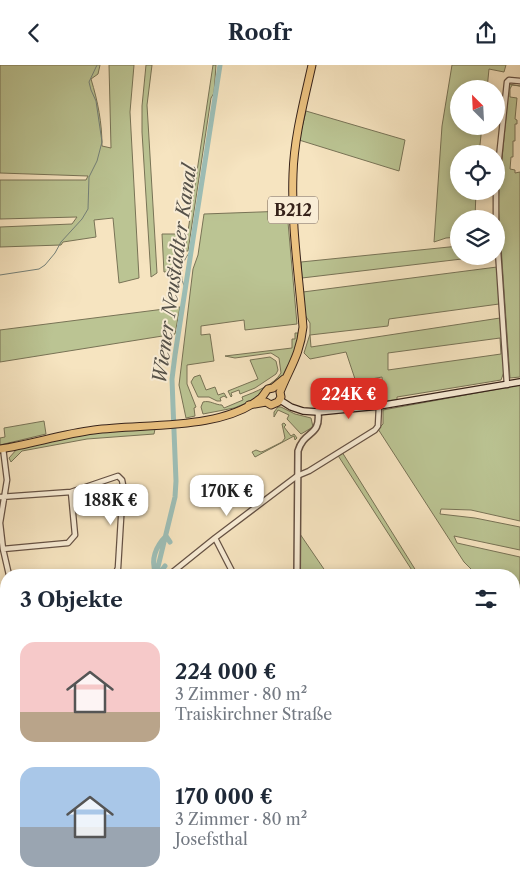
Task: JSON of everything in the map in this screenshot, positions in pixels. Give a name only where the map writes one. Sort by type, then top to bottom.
[{"type":"main road","name":"B212","points":[[265,399],[271,405],[275,404],[278,393],[297,356],[301,342],[303,327],[294,213],[293,173],[298,131],[312,65]]},
{"type":"main road","points":[[278,393],[291,407],[303,411],[318,412],[379,406],[520,382]]},
{"type":"main road","name":"B212","points":[[265,399],[266,391],[278,393]]},
{"type":"main road","name":"B212","points":[[2,449],[92,430],[178,424],[216,417],[265,399]]},
{"type":"street","points":[[500,145],[507,82],[509,79],[520,81]]},
{"type":"street","points":[[499,265],[507,385]]},
{"type":"street","points":[[176,569],[298,476],[375,430],[378,426],[379,406]]},
{"type":"street","points":[[297,569],[298,451],[303,439],[318,427],[318,412]]},
{"type":"street","points":[[2,449],[6,480],[0,514],[3,549],[8,569]]},
{"type":"street","points":[[2,497],[71,492],[118,476],[122,479],[123,485],[118,569]]},
{"type":"street","points":[[3,549],[68,543],[75,535],[71,492]]},
{"type":"street","points":[[215,538],[231,569]]},
{"type":"green space","points":[[0,65],[100,65],[98,74],[91,79],[99,113],[102,146],[111,148],[109,65],[134,65],[130,112],[139,278],[119,283],[113,218],[94,220],[96,237],[63,242],[61,245],[0,247],[0,227],[72,224],[77,217],[0,219],[0,180],[86,180],[88,176],[0,173]]},
{"type":"green space","points":[[146,65],[152,65],[147,105],[157,273],[151,277],[142,132],[142,106]]},
{"type":"green space","points":[[213,65],[216,65],[214,93],[211,98],[188,251],[185,251]]},
{"type":"green space","points":[[452,65],[506,65],[504,72],[489,69],[488,80],[450,80],[450,135],[481,135],[480,145],[450,145],[450,200],[476,200],[475,210],[450,210],[450,238],[434,242],[442,126]]},
{"type":"green space","points":[[509,84],[520,86],[512,85],[510,89],[510,97],[517,98],[515,119],[517,124],[515,124],[515,141],[513,141],[513,157],[511,157],[510,169],[515,170],[515,173],[520,172],[520,377],[510,378],[502,265],[505,265],[505,210],[499,210],[498,202],[498,200],[505,200],[505,145],[503,145]]},
{"type":"green space","points":[[306,111],[405,140],[399,171],[299,140]]},
{"type":"green space","points":[[287,211],[297,324],[245,330],[244,320],[201,326],[201,335],[210,334],[214,361],[187,365],[187,384],[196,407],[194,408],[195,416],[186,418],[179,385],[193,269],[198,255],[204,214]]},
{"type":"green space","points":[[162,234],[177,234],[174,271],[164,272]]},
{"type":"green space","points":[[450,247],[450,260],[302,278],[301,262]]},
{"type":"green space","points":[[497,267],[499,304],[389,319],[388,326],[310,335],[311,347],[500,318],[504,372],[501,380],[397,397],[397,400],[384,401],[382,377],[356,382],[346,352],[310,359],[304,353],[310,334],[310,323],[305,315],[303,292]],"holes":[[[500,338],[501,354],[388,370],[388,353]]]},
{"type":"green space","points":[[180,307],[175,334],[0,362],[0,330]]},
{"type":"green space","points":[[295,333],[298,333],[299,339],[282,378],[254,399],[244,404],[234,408],[203,414],[201,407],[203,402],[222,405],[224,408],[243,400],[242,397],[269,385],[281,373],[279,358],[271,353],[235,358],[225,356],[292,348],[292,339],[295,339]]},
{"type":"green space","points":[[270,357],[276,361],[278,370],[276,374],[255,388],[240,394],[239,390],[231,393],[231,397],[228,391],[258,379],[250,360]]},
{"type":"green space","points":[[200,375],[206,390],[215,387],[218,395],[224,393],[227,398],[224,396],[220,398],[221,401],[217,401],[209,397],[198,397],[191,382],[194,377]]},
{"type":"green space","points":[[520,385],[520,521],[471,510],[441,509],[440,514],[475,518],[520,527],[520,550],[454,536],[457,543],[520,557],[520,569],[471,569],[464,562],[378,429],[383,424],[383,410]]},
{"type":"green space","points":[[278,407],[311,418],[313,427],[301,434],[287,419],[289,415],[278,410],[274,417],[274,412]]},
{"type":"green space","points":[[44,421],[46,434],[0,445],[0,438],[5,437],[4,428]]},
{"type":"green space","points":[[282,424],[286,425],[284,427],[291,436],[294,434],[297,438],[295,440],[294,436],[255,457],[252,452],[256,450],[264,451],[282,442],[285,438]]},
{"type":"green space","points":[[155,429],[154,434],[87,439],[22,451],[11,462],[9,458],[17,449],[72,437],[101,432]]},
{"type":"green space","points":[[342,452],[415,569],[411,569],[337,454]]},
{"type":"green space","points":[[300,534],[324,569],[299,569]]},
{"type":"waterway","points":[[0,275],[39,269],[45,265],[88,209],[89,177],[97,161],[102,142],[96,101],[89,82],[97,65]]},
{"type":"waterway","name":"Wiener Neustädter Kanal","points":[[157,569],[175,497],[172,379],[220,65]]},
{"type":"waterway","points":[[185,287],[181,273],[185,259],[191,251]]},
{"type":"waterway","points":[[154,569],[154,558],[159,544],[166,536],[170,542]]}]
